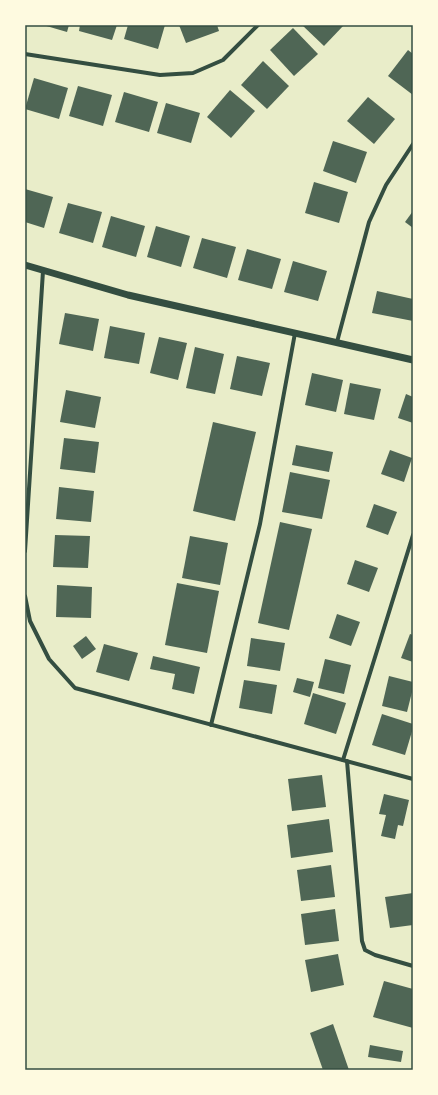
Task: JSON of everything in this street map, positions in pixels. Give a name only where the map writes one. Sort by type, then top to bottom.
[{"type":"street","points":[[25,54],[160,75],[193,73],[224,60],[258,25]]},
{"type":"street","points":[[337,342],[369,222],[386,184],[413,144]]},
{"type":"street","points":[[25,265],[128,295],[413,360]]},
{"type":"street","points":[[25,551],[43,271]]},
{"type":"street","points":[[211,725],[260,524],[295,333]]},
{"type":"street","points":[[413,535],[345,761],[362,940],[365,950],[375,955],[413,966]]},
{"type":"street","points":[[25,596],[30,621],[49,659],[75,688],[413,779]]},
{"type":"building","points":[[43,25],[69,25],[67,32]]},
{"type":"building","points":[[80,25],[117,25],[112,40],[79,31]]},
{"type":"building","points":[[128,25],[165,25],[158,49],[124,39]]},
{"type":"building","points":[[179,25],[217,25],[219,31],[186,43]]},
{"type":"building","points":[[302,25],[344,25],[324,46]]},
{"type":"building","points":[[293,28],[318,54],[294,76],[270,50]]},
{"type":"building","points":[[408,50],[413,54],[413,95],[388,76]]},
{"type":"building","points":[[263,61],[289,86],[267,109],[241,85]]},
{"type":"building","points":[[34,78],[68,88],[59,119],[25,109]]},
{"type":"building","points":[[78,86],[112,95],[103,126],[69,116]]},
{"type":"building","points":[[230,90],[255,111],[231,138],[207,117]]},
{"type":"building","points":[[124,92],[158,102],[149,132],[115,122]]},
{"type":"building","points":[[368,97],[395,119],[374,144],[347,121]]},
{"type":"building","points":[[166,103],[200,113],[191,143],[157,133]]},
{"type":"building","points":[[333,141],[367,152],[356,183],[323,171]]},
{"type":"building","points":[[314,182],[348,192],[339,223],[305,213]]},
{"type":"building","points":[[25,189],[53,197],[44,228],[25,222]]},
{"type":"building","points":[[68,203],[102,212],[93,243],[59,233]]},
{"type":"building","points":[[413,211],[413,228],[405,222]]},
{"type":"building","points":[[111,216],[145,226],[136,257],[102,247]]},
{"type":"building","points":[[156,226],[190,236],[181,267],[147,257]]},
{"type":"building","points":[[202,238],[236,247],[227,278],[193,268]]},
{"type":"building","points":[[247,249],[281,259],[272,289],[238,280]]},
{"type":"building","points":[[293,261],[327,271],[318,301],[284,292]]},
{"type":"building","points":[[377,291],[413,299],[413,321],[372,313]]},
{"type":"building","points":[[65,313],[99,319],[93,351],[59,344]]},
{"type":"building","points":[[110,326],[145,333],[139,364],[104,358]]},
{"type":"building","points":[[159,337],[187,343],[178,380],[150,373]]},
{"type":"building","points":[[195,347],[224,354],[215,394],[186,388]]},
{"type":"building","points":[[237,356],[270,363],[262,396],[230,389]]},
{"type":"building","points":[[312,373],[343,380],[336,412],[305,405]]},
{"type":"building","points":[[350,383],[381,389],[374,420],[344,414]]},
{"type":"building","points":[[66,390],[101,397],[95,428],[60,422]]},
{"type":"building","points":[[406,394],[413,397],[413,423],[398,418]]},
{"type":"building","points":[[213,422],[256,432],[235,521],[193,511]]},
{"type":"building","points":[[64,438],[99,442],[95,473],[60,469]]},
{"type":"building","points":[[296,445],[333,452],[329,472],[292,465]]},
{"type":"building","points":[[390,450],[412,458],[404,482],[381,474]]},
{"type":"building","points":[[290,472],[330,480],[322,519],[282,512]]},
{"type":"building","points":[[59,487],[94,491],[91,522],[56,519]]},
{"type":"building","points":[[374,504],[397,512],[388,535],[366,527]]},
{"type":"building","points":[[280,522],[312,529],[289,630],[258,623]]},
{"type":"building","points":[[55,535],[90,536],[88,568],[53,567]]},
{"type":"building","points":[[190,536],[228,543],[220,585],[182,578]]},
{"type":"building","points":[[355,560],[378,568],[369,592],[347,584]]},
{"type":"building","points":[[177,583],[219,591],[207,653],[165,645]]},
{"type":"building","points":[[57,585],[92,587],[91,618],[56,617]]},
{"type":"building","points":[[337,614],[360,622],[351,646],[329,638]]},
{"type":"building","points":[[410,634],[413,635],[413,662],[401,658]]},
{"type":"building","points":[[86,636],[96,649],[82,659],[73,646]]},
{"type":"building","points":[[251,638],[285,643],[280,671],[247,666]]},
{"type":"building","points":[[104,644],[138,653],[129,681],[96,672]]},
{"type":"building","points":[[153,656],[200,667],[194,694],[172,689],[175,674],[150,669]]},
{"type":"building","points":[[325,659],[351,665],[344,694],[318,688]]},
{"type":"building","points":[[389,676],[413,682],[407,712],[382,706]]},
{"type":"building","points":[[297,678],[314,682],[310,697],[293,692]]},
{"type":"building","points":[[244,680],[277,685],[272,714],[239,708]]},
{"type":"building","points":[[313,693],[346,703],[336,734],[304,724]]},
{"type":"building","points":[[382,714],[413,724],[405,755],[372,745]]},
{"type":"building","points":[[322,775],[326,807],[292,811],[288,779]]},
{"type":"building","points":[[384,794],[409,800],[403,826],[398,825],[395,839],[381,836],[386,815],[379,814]]},
{"type":"building","points":[[329,819],[333,852],[291,858],[287,825]]},
{"type":"building","points":[[331,865],[335,897],[301,901],[297,870]]},
{"type":"building","points":[[413,893],[413,925],[390,928],[385,897]]},
{"type":"building","points":[[335,909],[339,941],[305,945],[301,914]]},
{"type":"building","points":[[338,954],[344,985],[311,992],[305,960]]},
{"type":"building","points":[[384,981],[413,989],[413,1028],[373,1017]]},
{"type":"building","points":[[333,1024],[349,1070],[323,1070],[310,1033]]},
{"type":"building","points":[[370,1045],[403,1051],[401,1062],[368,1057]]}]
